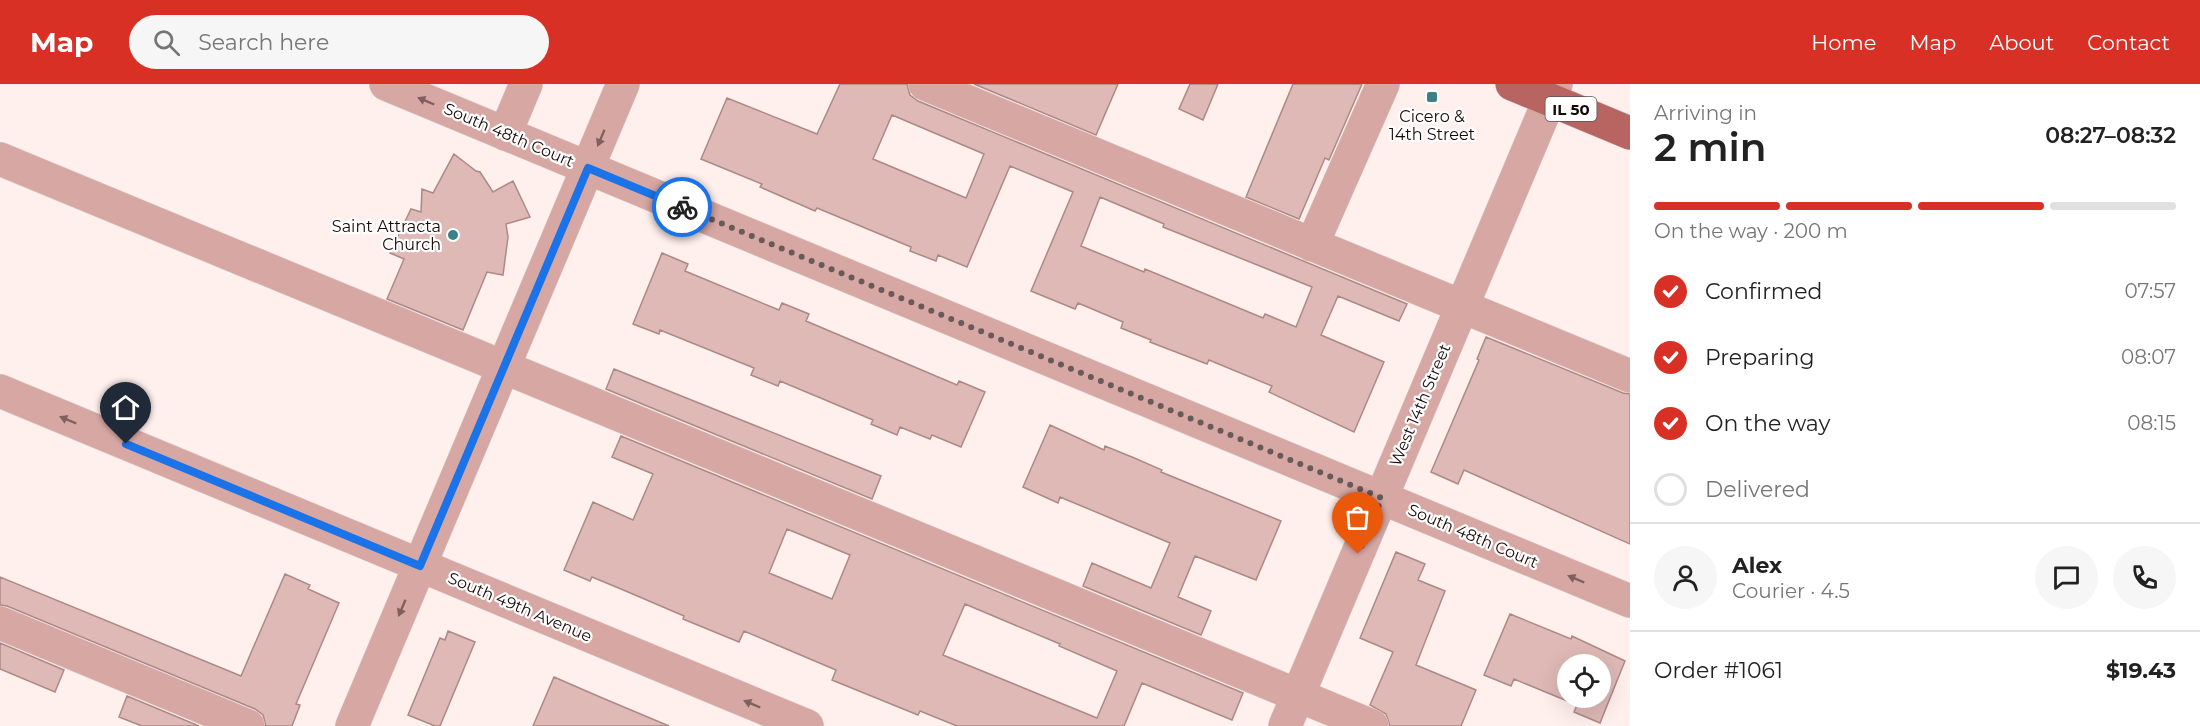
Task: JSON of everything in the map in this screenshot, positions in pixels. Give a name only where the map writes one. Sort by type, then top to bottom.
[{"type":"main road","name":"IL 50","points":[[1512,84],[1553,92],[1630,133]]},
{"type":"street","name":"South 48th Court","points":[[386,84],[1630,601]]},
{"type":"street","points":[[505,134],[526,84]]},
{"type":"street","points":[[352,726],[623,84]]},
{"type":"street","points":[[925,84],[1630,376]]},
{"type":"street","points":[[1312,245],[1383,84]]},
{"type":"street","name":"West 14th Street","points":[[1285,726],[1553,92]]},
{"type":"street","points":[[0,159],[1372,726]]},
{"type":"street","name":"South 49th Avenue","points":[[0,391],[807,726]]},
{"type":"street","points":[[0,623],[248,726]]},
{"type":"building","points":[[840,84],[907,84],[910,95],[918,101],[1407,304],[1399,321],[1338,296],[1321,335],[1384,362],[1354,432],[1269,392],[1272,386],[1209,360],[1207,364],[1150,342],[1151,340],[1121,328],[1123,322],[1078,303],[1075,309],[1031,291],[1073,192],[1010,166],[967,267],[938,255],[936,261],[910,251],[911,247],[817,208],[815,211],[760,187],[762,184],[701,159],[727,98],[817,134]],"holes":[[[892,115],[984,154],[966,198],[873,159]],[[1100,197],[1164,224],[1163,227],[1312,287],[1296,327],[1265,314],[1263,318],[1145,269],[1144,272],[1081,246]]]},
{"type":"building","points":[[974,84],[1118,84],[1096,135]]},
{"type":"building","points":[[1190,84],[1218,84],[1203,120],[1179,109]]},
{"type":"building","points":[[1293,84],[1362,84],[1329,160],[1325,158],[1299,219],[1246,197]]},
{"type":"building","name":"Saint Attracta Church","points":[[454,154],[480,172],[493,192],[513,181],[530,217],[506,224],[508,237],[503,275],[487,272],[463,330],[387,299],[404,259],[390,253],[411,209],[421,212],[422,189],[433,193]]},
{"type":"building","points":[[662,253],[688,264],[685,271],[779,310],[782,303],[809,314],[806,321],[957,385],[959,381],[985,392],[961,447],[932,435],[930,439],[900,427],[897,435],[871,424],[873,420],[780,381],[778,386],[751,375],[754,368],[660,330],[659,334],[633,324]]},
{"type":"building","points":[[1486,337],[1630,394],[1630,544],[1464,470],[1458,484],[1431,472],[1479,360],[1477,359]]},
{"type":"building","points":[[614,369],[881,476],[872,499],[606,389]]},
{"type":"building","points":[[1050,425],[1104,450],[1105,446],[1162,470],[1161,472],[1281,521],[1256,580],[1195,556],[1178,597],[1211,611],[1201,635],[1083,586],[1092,563],[1151,588],[1170,543],[1060,497],[1058,503],[1023,487]]},
{"type":"building","points":[[621,436],[1243,693],[1232,720],[1142,683],[1124,726],[957,726],[920,711],[918,715],[832,680],[836,670],[744,631],[739,642],[592,577],[590,581],[564,570],[593,502],[633,520],[653,474],[612,457]],"holes":[[[787,529],[850,555],[832,599],[769,573]],[[965,604],[1117,671],[1097,718],[943,655]]]},
{"type":"building","points":[[1396,552],[1425,564],[1418,580],[1445,591],[1416,665],[1476,690],[1461,726],[1390,726],[1386,714],[1370,705],[1393,652],[1360,638]]},
{"type":"building","points":[[285,574],[310,585],[308,589],[339,603],[296,704],[300,705],[292,726],[266,726],[263,715],[255,709],[0,605],[0,577],[241,676]]},
{"type":"building","points":[[1510,614],[1571,639],[1572,636],[1610,654],[1557,654],[1557,697],[1514,679],[1511,686],[1484,675]]},
{"type":"building","points":[[448,631],[475,642],[440,726],[435,726],[408,715],[440,638],[445,640]]},
{"type":"building","points":[[0,643],[64,670],[55,692],[0,669]]},
{"type":"building","points":[[1611,654],[1625,661],[1611,696]]},
{"type":"building","points":[[554,677],[600,697],[669,726],[533,726]]},
{"type":"building","points":[[127,696],[199,726],[142,726],[119,717]]},
{"type":"building","points":[[1576,708],[1606,708],[1600,723],[1574,712]]},
{"type":"way so far","points":[[682,207],[1382,498],[1358,554]]},
{"type":"place","name":"Cicero & 14th Street","points":[[1432,97]]},
{"type":"place","name":"Saint Attracta Church","points":[[453,235]]},
{"type":"route","points":[[126,444],[420,566],[588,168],[682,207]]}]
